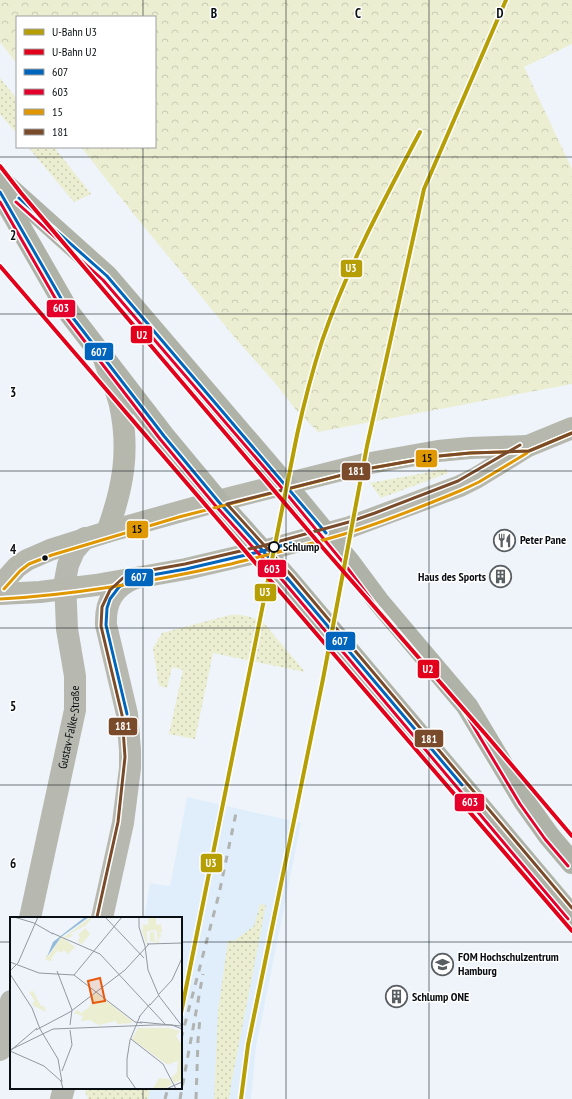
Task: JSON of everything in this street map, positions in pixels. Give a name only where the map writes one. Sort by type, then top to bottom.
[{"type":"main road","points":[[0,181],[108,276],[285,484],[326,533],[379,602],[467,706],[524,801],[548,836],[572,863]]},
{"type":"main road","points":[[0,192],[70,314],[168,440],[218,501],[307,601],[572,916]]},
{"type":"main road","points":[[104,357],[120,405],[125,452],[120,493],[107,532]]},
{"type":"main road","points":[[0,594],[65,589],[135,578],[263,551],[326,533],[377,518],[460,486],[528,446],[572,428]]},
{"type":"main road","points":[[0,586],[17,567],[27,560],[50,550],[85,538],[218,501],[365,464],[438,451],[470,448],[528,446]]},
{"type":"street","name":"Gustav-Falke-Straße","points":[[30,917],[76,710],[75,676],[67,629],[65,589],[68,565],[74,551],[85,538]]},
{"type":"street","points":[[102,917],[123,823],[130,768],[127,714],[105,618],[107,608],[114,593],[126,582],[135,578]]},
{"type":"street","points":[[0,1050],[10,1005]]},
{"type":"street","points":[[61,1099],[64,1089]]},
{"type":"shaded area","points":[[187,797],[301,823],[256,1047],[251,1099],[148,1099],[150,1089],[182,1089],[182,917],[144,917],[150,883],[170,886]]},
{"type":"green space","points":[[0,0],[572,0],[572,44],[524,67],[572,169],[572,384],[318,432],[296,410],[275,383],[236,339],[82,148],[156,148],[156,16],[16,16],[16,63],[0,42]]},
{"type":"green space","points":[[0,78],[16,98],[16,133],[0,114]]},
{"type":"green space","points":[[29,148],[55,148],[91,194],[74,202]]},
{"type":"green space","points":[[446,469],[448,473],[381,498],[370,483]]},
{"type":"green space","points":[[230,615],[247,616],[263,622],[305,672],[213,653],[195,739],[169,734],[183,670],[172,667],[167,688],[159,686],[153,648],[162,633]]},
{"type":"green space","points":[[260,904],[266,905],[229,1099],[214,1099],[218,1012],[228,940],[234,941],[254,926]]},
{"type":"green space","points":[[84,1089],[150,1089],[148,1099],[88,1099]]},
{"type":"railway","points":[[182,1035],[219,894],[236,813]]},
{"type":"railway","points":[[182,1088],[203,974]]},
{"type":"railway","points":[[196,1099],[200,1018]]},
{"type":"railway","points":[[165,1099],[168,1089]]},
{"type":"railway","points":[[180,1099],[182,1089]]},
{"type":"metro line","name":"U3","points":[[241,1099],[248,1045],[323,679],[367,446],[424,189],[506,0]]},
{"type":"metro line","name":"U3","points":[[182,1008],[305,399],[322,341],[343,287],[380,209],[420,132]]},
{"type":"metro line","name":"U2","points":[[0,166],[21,193],[323,548],[572,836]]},
{"type":"metro line","name":"U2","points":[[0,266],[572,931]]},
{"type":"transit line","name":"607","points":[[0,192],[70,314],[164,436],[218,501],[288,579],[462,785]]},
{"type":"transit line","name":"607","points":[[19,198],[107,276],[326,533]]},
{"type":"transit line","name":"603","points":[[0,202],[66,317],[160,439],[214,504],[284,582],[568,919]]},
{"type":"transit line","name":"603","points":[[16,202],[103,280],[281,487],[346,566],[375,605],[463,709],[520,804],[545,839],[568,866]]},
{"type":"transit line","name":"15","points":[[4,589],[20,571],[29,564],[52,555],[179,517],[366,469],[439,456],[470,453],[529,451],[572,433]]},
{"type":"transit line","name":"181","points":[[572,433],[529,451],[470,453],[439,456],[366,469],[227,504],[292,576],[572,908]]},
{"type":"transit line","name":"181","points":[[97,917],[118,822],[125,757],[122,715],[101,626],[102,607],[110,590],[123,578],[134,573],[185,564],[262,546],[349,522],[375,513],[458,481],[520,445]]},
{"type":"transit line","name":"15","points":[[0,599],[87,591],[174,576],[231,564],[321,541],[421,507],[462,490],[479,482],[527,453]]},
{"type":"transit line","name":"607","points":[[127,714],[106,625],[107,608],[110,599],[119,587],[135,578],[186,569],[291,543]]},
{"type":"place","name":"Peter Pane","points":[[504,540]]},
{"type":"place","name":"Schlump","points":[[274,547]]},
{"type":"place","name":"Haus des Sports","points":[[501,577]]},
{"type":"place","name":"FOM Hochschulzentrum Hamburg","points":[[443,964]]},
{"type":"place","name":"Schlump ONE","points":[[397,997]]}]
